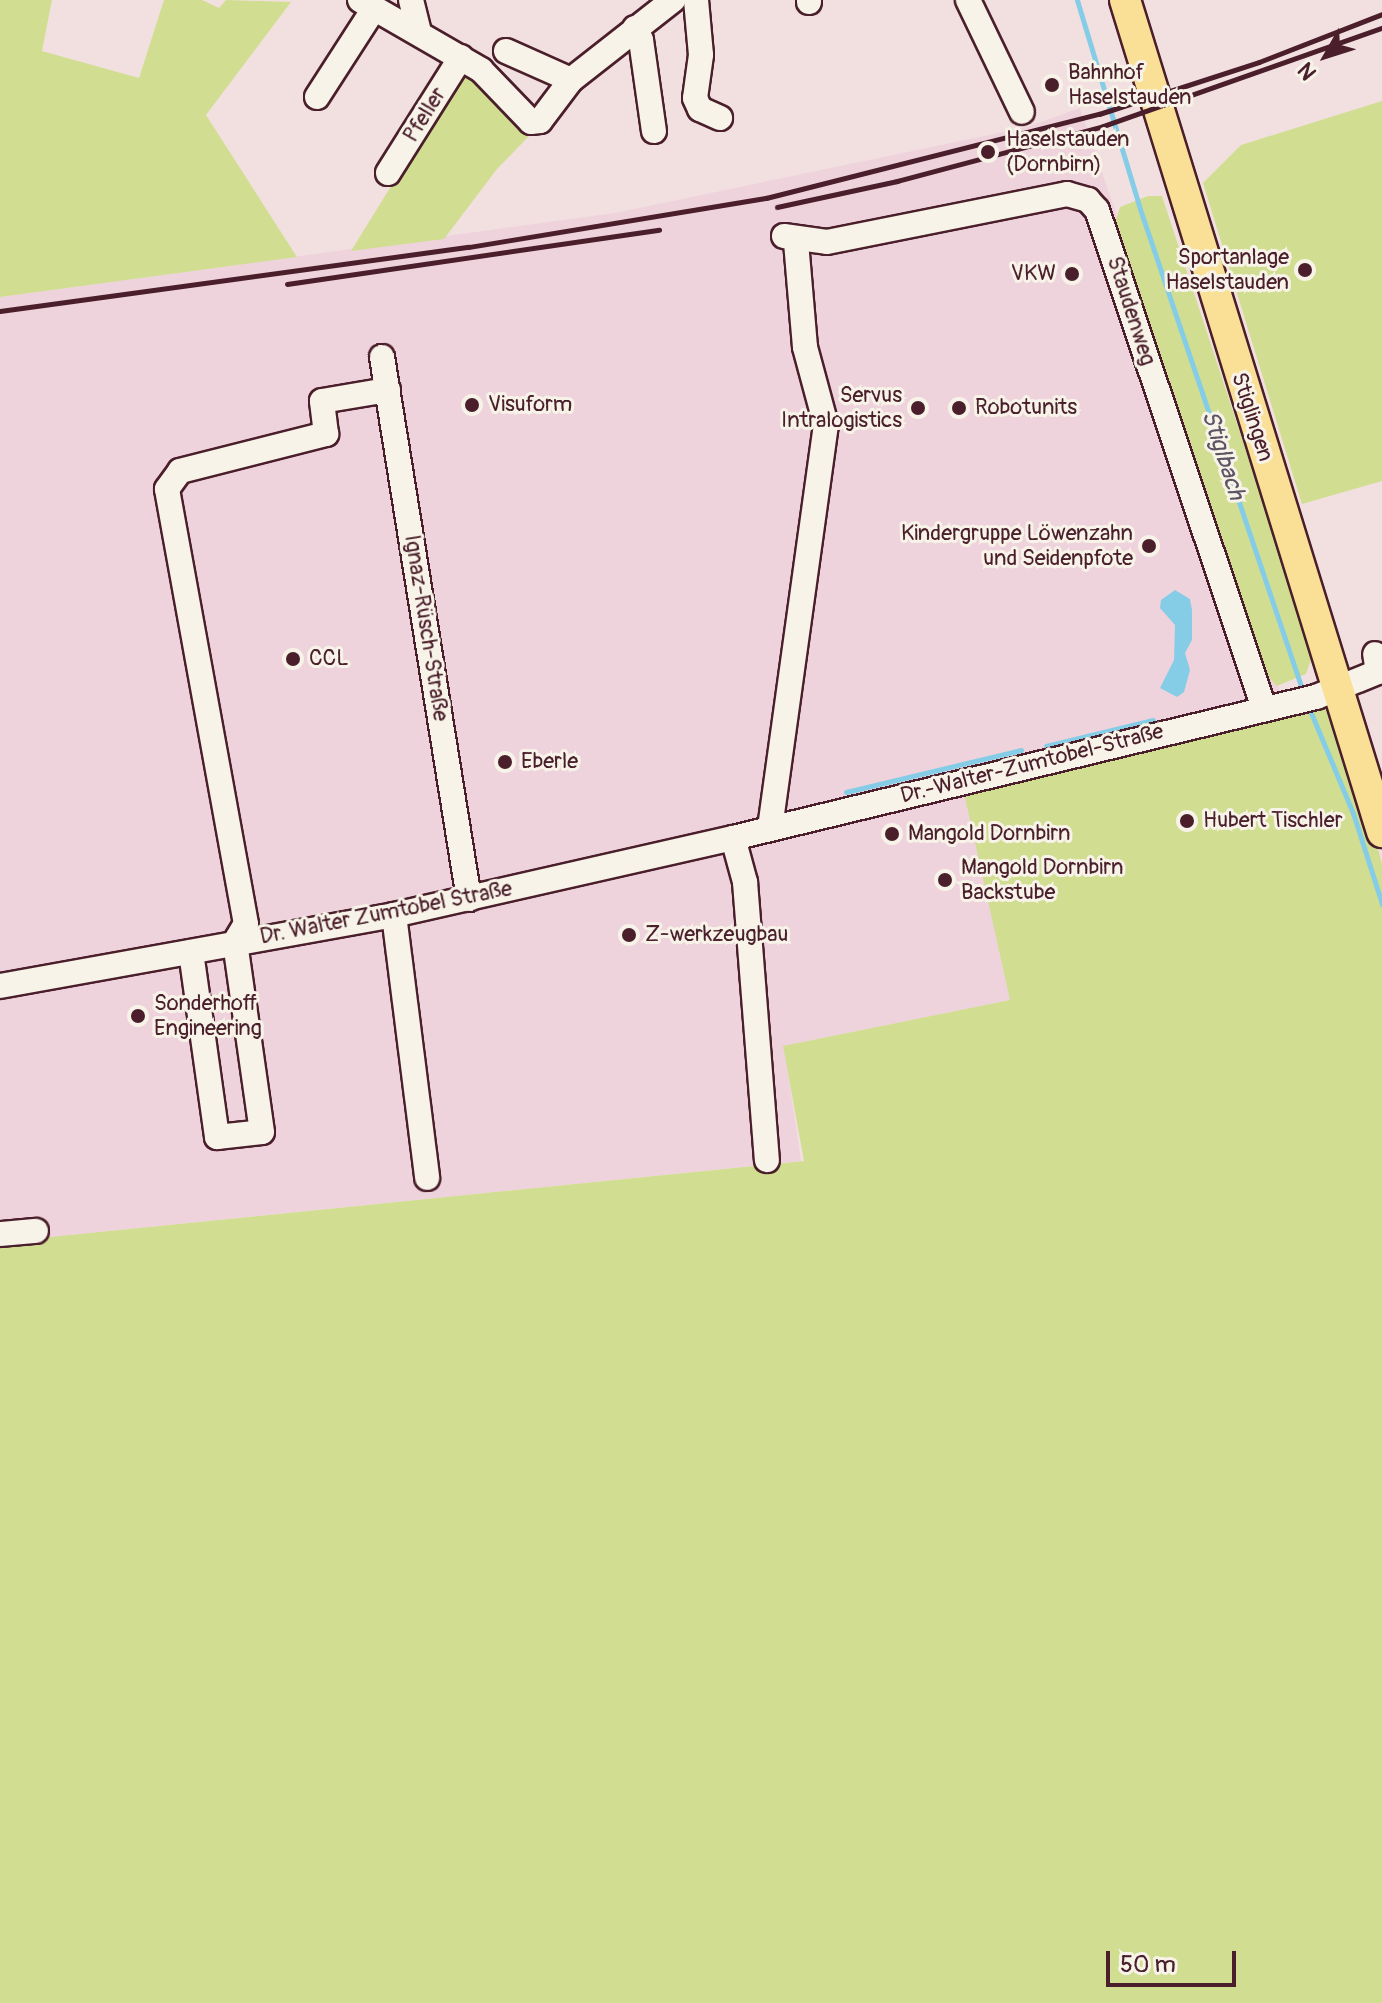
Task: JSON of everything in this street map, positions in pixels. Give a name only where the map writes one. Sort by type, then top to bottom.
[{"type":"main road","name":"Stiglingen","points":[[1125,0],[1216,304],[1317,695],[1372,758],[1382,832]]},
{"type":"street","points":[[411,0],[418,29]]},
{"type":"street","points":[[317,97],[366,5],[418,29],[461,57],[501,86],[531,122],[540,121],[571,80],[673,0]]},
{"type":"street","points":[[696,0],[701,55],[695,98],[700,109],[720,118]]},
{"type":"street","points":[[968,0],[987,48],[1021,101]]},
{"type":"street","points":[[635,28],[641,40],[654,131]]},
{"type":"street","points":[[506,51],[571,80]]},
{"type":"street","name":"Pfeller","points":[[388,173],[461,57]]},
{"type":"street","name":"Staudenweg","points":[[770,828],[826,425],[805,347],[790,238],[827,242],[1067,194],[1088,200],[1097,210],[1264,708]]},
{"type":"street","name":"Ignaz-Rüsch-Straße","points":[[382,357],[469,899]]},
{"type":"street","points":[[191,952],[217,1137],[262,1132],[235,942],[246,924],[167,489],[180,471],[326,434],[322,401],[388,390]]},
{"type":"street","name":"Dr.-Walter-Zumtobel-Straße","points":[[770,828],[1317,695],[1378,672],[1375,654]]},
{"type":"street","name":"Dr. Walter Zumtobel Straße","points":[[0,986],[394,915],[770,828]]},
{"type":"street","points":[[733,838],[745,882],[767,1160]]},
{"type":"street","points":[[394,915],[427,1178]]},
{"type":"street","points":[[0,1234],[36,1231]]},
{"type":"shaded area","points":[[1080,108],[1285,705],[1010,1000],[784,1046],[801,1161],[0,1242],[0,297],[615,213],[1027,127]]},
{"type":"green space","points":[[0,0],[52,0],[42,51],[139,78],[164,0],[202,0],[219,8],[226,0],[291,2],[206,115],[297,257],[0,297]]},
{"type":"green space","points":[[464,68],[532,133],[497,169],[444,239],[351,251]]},
{"type":"green space","name":"Sportanlage Haselstauden","points":[[1382,101],[1382,481],[1302,504],[1203,183],[1241,145]]},
{"type":"green space","points":[[1148,196],[1162,196],[1313,654],[1306,674],[1277,686],[1262,670],[1114,227],[1120,207]]},
{"type":"green space","points":[[1338,690],[1382,864],[1382,2003],[0,2003],[0,1242],[804,1161],[783,1046],[1010,1000],[962,784]]},
{"type":"water","points":[[1175,590],[1190,599],[1192,610],[1192,640],[1185,653],[1190,670],[1184,692],[1177,697],[1160,688],[1174,660],[1175,625],[1160,608],[1161,600]]},
{"type":"waterway","name":"Stiglbach","points":[[1077,0],[1140,209],[1304,695]]},
{"type":"waterway","name":"Stiglbach","points":[[1309,708],[1353,813],[1382,904]]},
{"type":"waterway","points":[[1046,746],[1153,720]]},
{"type":"waterway","points":[[846,792],[1021,750]]},
{"type":"railway","points":[[0,311],[469,247],[766,198],[1099,114],[1259,62],[1382,14]]},
{"type":"railway","points":[[777,207],[897,181],[1103,126],[1382,28]]},
{"type":"railway","points":[[287,284],[659,230]]},
{"type":"place","name":"Bahnhof Haselstauden","points":[[1052,85]]},
{"type":"place","name":"Haselstauden (Dornbirn)","points":[[988,152]]},
{"type":"place","name":"Sportanlage Haselstauden","points":[[1305,270]]},
{"type":"place","name":"VKW","points":[[1072,274]]},
{"type":"place","name":"Visuform","points":[[472,405]]},
{"type":"place","name":"Servus Intralogistics","points":[[918,408]]},
{"type":"place","name":"Robotunits","points":[[959,408]]},
{"type":"place","name":"Kindergruppe Löwenzahn und Seidenpfote","points":[[1149,546]]},
{"type":"place","name":"CCL","points":[[293,659]]},
{"type":"place","name":"Eberle","points":[[505,762]]},
{"type":"place","name":"Hubert Tischler","points":[[1187,821]]},
{"type":"place","name":"Mangold Dornbirn","points":[[892,834]]},
{"type":"place","name":"Mangold Dornbirn Backstube","points":[[945,880]]},
{"type":"place","name":"Z-werkzeugbau","points":[[629,935]]},
{"type":"place","name":"Sonderhoff Engineering","points":[[138,1016]]}]
